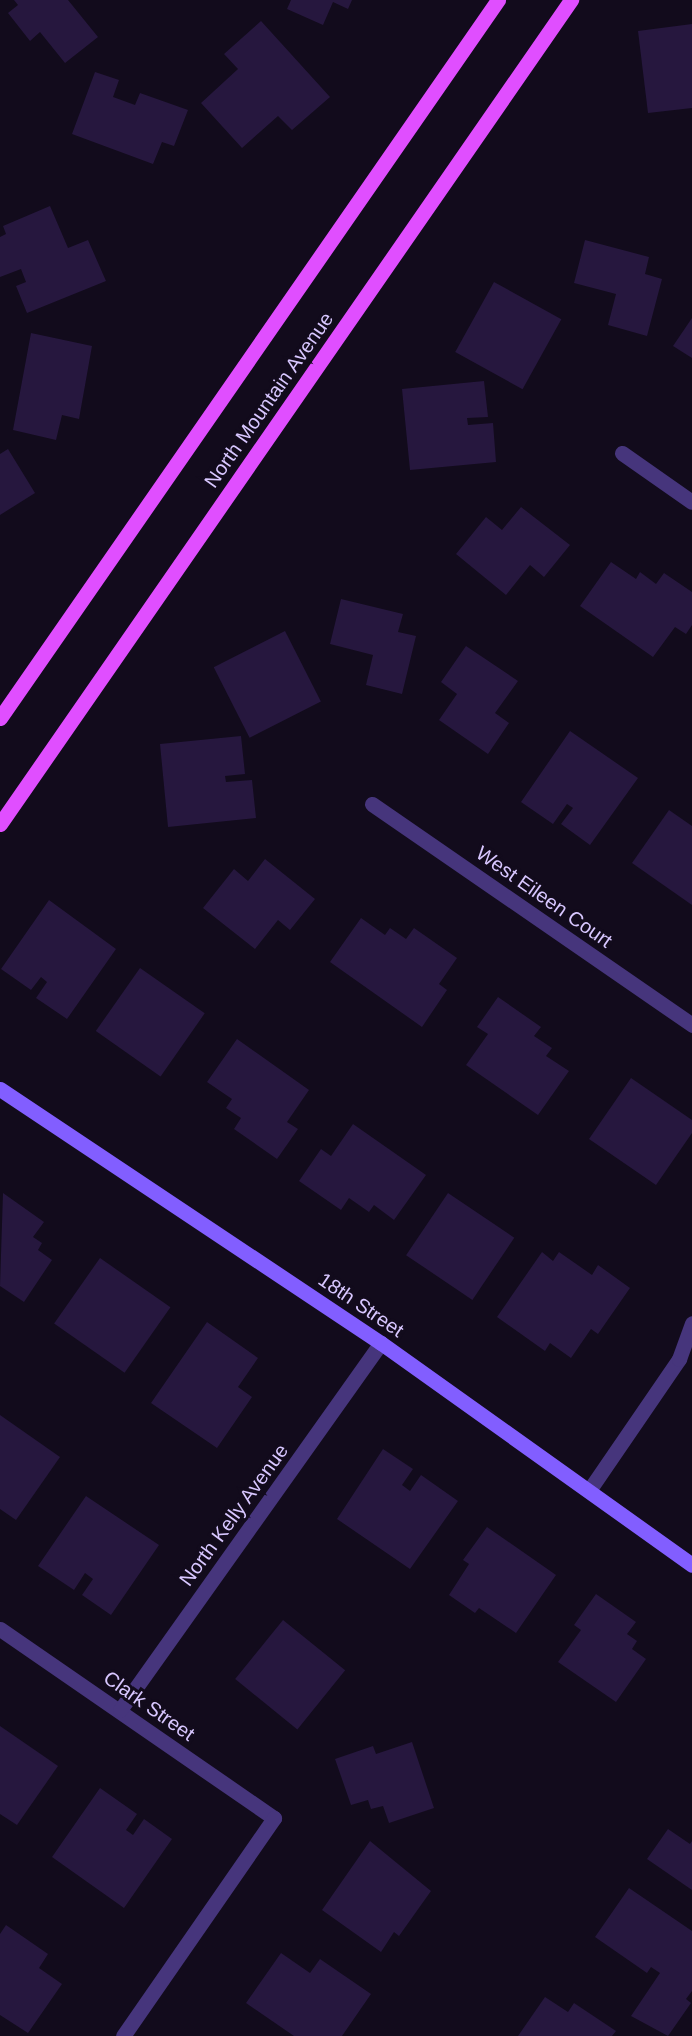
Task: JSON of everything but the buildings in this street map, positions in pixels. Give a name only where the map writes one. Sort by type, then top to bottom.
[{"type":"main road","name":"North Mountain Avenue","points":[[0,718],[498,0]]},
{"type":"main road","name":"North Mountain Avenue","points":[[0,824],[572,0]]},
{"type":"main road","name":"18th Street","points":[[0,1089],[381,1343],[590,1489],[692,1565]]},
{"type":"street","points":[[622,453],[692,501]]},
{"type":"street","name":"West Eileen Court","points":[[372,804],[692,1025]]},
{"type":"street","points":[[590,1489],[679,1359],[692,1323]]},
{"type":"street","name":"North Kelly Avenue","points":[[120,1710],[381,1343]]},
{"type":"street","name":"Clark Street","points":[[0,1629],[274,1818],[123,2036]]}]
